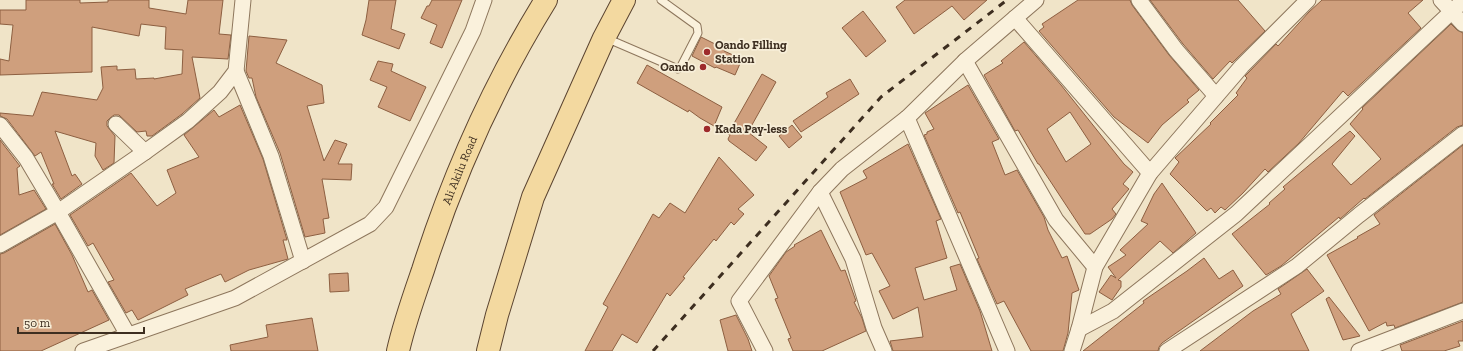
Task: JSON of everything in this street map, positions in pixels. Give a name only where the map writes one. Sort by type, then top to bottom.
[{"type":"main road","name":"Ali Akilu Road","points":[[398,351],[439,221],[495,91],[532,22],[546,0]]},
{"type":"main road","points":[[488,351],[497,315],[533,197],[604,38],[624,0]]},
{"type":"street","points":[[243,0],[236,71],[271,156],[303,261]]},
{"type":"street","points":[[83,351],[235,298],[370,224],[386,207],[473,31],[484,0]]},
{"type":"street","points":[[765,351],[738,301],[820,192],[842,169],[907,118],[965,60],[1036,0]]},
{"type":"street","points":[[1139,0],[1176,50],[1216,96]]},
{"type":"street","points":[[1072,351],[1095,267],[1150,173],[1242,66],[1308,0]]},
{"type":"street","points":[[1441,0],[1463,24]]},
{"type":"street","points":[[1079,329],[1113,311],[1236,214],[1463,1]]},
{"type":"street","points":[[1015,18],[1150,173]]},
{"type":"street","points":[[965,60],[1056,220],[1095,267]]},
{"type":"street","points":[[0,244],[58,212],[188,121],[220,92],[236,71]]},
{"type":"street","points":[[907,118],[1007,351]]},
{"type":"street","points":[[116,124],[145,152]]},
{"type":"street","points":[[0,125],[26,158],[128,335]]},
{"type":"street","points":[[1167,351],[1297,266],[1359,215],[1463,134]]},
{"type":"street","points":[[820,192],[854,259],[874,328],[884,351]]},
{"type":"street","points":[[1359,351],[1463,311]]},
{"type":"lane","points":[[604,38],[678,69],[680,68],[698,33],[698,29],[697,26],[661,0]]},
{"type":"building","points":[[26,0],[80,0],[80,3],[108,2],[108,0],[149,0],[149,8],[186,14],[188,0],[223,0],[219,34],[231,35],[228,59],[192,57],[200,98],[182,114],[152,136],[147,136],[146,131],[137,132],[119,115],[114,115],[110,118],[107,121],[107,126],[115,136],[114,163],[103,170],[95,156],[96,143],[55,131],[72,176],[75,174],[82,184],[61,199],[52,184],[54,184],[41,152],[35,156],[7,119],[0,116],[0,113],[33,116],[42,92],[97,100],[103,88],[101,67],[117,66],[117,70],[135,69],[136,79],[154,79],[182,74],[183,50],[165,49],[166,27],[141,24],[139,36],[92,27],[92,72],[0,75],[0,59],[9,61],[13,25],[0,24],[0,10],[26,10]]},
{"type":"building","points":[[369,0],[396,0],[391,29],[405,34],[399,49],[362,35]]},
{"type":"building","points":[[432,0],[462,0],[442,48],[430,43],[437,25],[421,18]]},
{"type":"building","points":[[905,0],[987,0],[964,20],[952,6],[914,34],[896,7]]},
{"type":"building","points":[[1078,0],[1130,0],[1132,5],[1169,55],[1199,90],[1187,100],[1189,102],[1162,125],[1148,143],[1114,117],[1039,31],[1044,27],[1042,24]]},
{"type":"building","points":[[1150,0],[1238,0],[1265,31],[1232,63],[1230,61],[1213,79],[1183,44]]},
{"type":"building","points":[[1322,0],[1423,0],[1408,13],[1421,28],[1348,96],[1343,91],[1299,143],[1268,172],[1265,169],[1225,210],[1221,207],[1215,213],[1211,208],[1207,211],[1170,174],[1179,162],[1175,158],[1211,124],[1210,123],[1238,95],[1236,93],[1247,78],[1245,76],[1276,44],[1278,46]]},
{"type":"building","points":[[863,11],[886,41],[866,57],[842,28]]},
{"type":"building","points":[[1451,24],[1463,33],[1463,125],[1457,127],[1365,199],[1364,198],[1340,219],[1339,217],[1281,266],[1266,275],[1232,234],[1270,204],[1269,203],[1285,189],[1283,187],[1350,131],[1355,136],[1332,164],[1351,185],[1381,159],[1350,124],[1363,109],[1362,108]]},
{"type":"building","points":[[249,36],[287,40],[276,63],[322,85],[324,103],[307,106],[324,161],[335,140],[347,144],[338,164],[352,164],[351,180],[322,179],[329,218],[323,219],[325,233],[305,237],[280,153],[256,97],[252,78],[249,78],[246,71]]},
{"type":"building","name":"Oando Filling Station","points":[[701,37],[725,49],[724,51],[742,59],[735,75],[716,67],[715,68],[692,56]]},
{"type":"building","points":[[1024,42],[1061,85],[1124,164],[1133,172],[1123,184],[1129,189],[1112,209],[1116,214],[1112,219],[1090,234],[1085,234],[1038,164],[1018,130],[1015,131],[984,75],[1003,63],[1001,61]],"holes":[[[1070,112],[1091,144],[1066,162],[1047,129]]]},
{"type":"building","points":[[378,61],[393,64],[391,71],[426,87],[410,121],[378,107],[387,87],[370,80]]},
{"type":"building","points":[[647,65],[722,107],[714,126],[689,110],[688,112],[637,83]]},
{"type":"building","points":[[762,74],[776,82],[748,132],[767,147],[756,161],[729,141],[728,139],[730,135],[728,134]]},
{"type":"building","points":[[850,79],[859,94],[801,132],[793,121],[828,97],[826,93]]},
{"type":"building","points":[[968,85],[999,139],[992,142],[1005,175],[1017,170],[1044,217],[1048,230],[1062,258],[1067,256],[1079,290],[1072,293],[1068,333],[1063,351],[1031,351],[1004,301],[997,304],[977,259],[979,258],[960,212],[958,213],[924,135],[934,129],[925,113]]},
{"type":"building","points":[[240,105],[263,159],[287,240],[283,240],[288,259],[249,270],[225,282],[221,274],[185,289],[188,295],[138,320],[132,310],[126,313],[108,282],[114,280],[93,243],[88,246],[70,215],[131,173],[157,206],[176,193],[167,170],[199,157],[184,135],[214,110],[219,117]]},
{"type":"building","points":[[792,125],[802,137],[789,148],[779,136]]},
{"type":"building","points":[[0,140],[20,166],[17,168],[19,195],[34,190],[46,209],[0,235]]},
{"type":"building","points":[[908,144],[941,219],[936,221],[947,258],[915,268],[924,300],[957,290],[950,267],[960,264],[980,311],[992,351],[893,351],[890,341],[923,337],[918,307],[893,319],[879,291],[890,286],[872,253],[866,255],[840,192],[867,178],[863,171]]},
{"type":"building","points":[[1463,145],[1463,302],[1395,328],[1394,325],[1387,326],[1386,322],[1369,331],[1327,255],[1380,224],[1374,215]]},
{"type":"building","points":[[719,157],[754,195],[738,209],[744,214],[734,225],[731,222],[716,241],[714,239],[683,277],[685,278],[670,296],[667,293],[637,343],[622,334],[612,351],[585,351],[608,307],[603,304],[653,214],[659,218],[670,203],[685,213]]},
{"type":"building","points":[[1162,183],[1196,233],[1173,253],[1160,241],[1118,280],[1121,281],[1121,287],[1112,300],[1099,292],[1111,275],[1116,278],[1108,267],[1126,255],[1120,250],[1148,224],[1141,221],[1154,194]]},
{"type":"building","points":[[55,224],[72,255],[88,292],[92,290],[109,320],[41,351],[0,351],[0,254]]},
{"type":"building","points":[[821,230],[841,271],[845,270],[856,301],[854,302],[862,318],[866,331],[822,351],[793,351],[788,339],[791,338],[775,299],[778,298],[769,276],[786,252],[795,246],[794,245]]},
{"type":"building","points":[[1204,258],[1219,279],[1233,270],[1243,286],[1162,343],[1158,351],[1083,351],[1144,303],[1143,301]]},
{"type":"building","points":[[1307,269],[1324,291],[1291,314],[1309,351],[1200,351],[1253,311],[1281,294],[1278,289]]},
{"type":"building","points":[[348,273],[349,291],[330,292],[329,274]]},
{"type":"building","points":[[1329,297],[1360,336],[1343,340],[1326,299]]},
{"type":"building","points":[[736,315],[748,339],[752,351],[728,351],[720,320]]},
{"type":"building","points":[[312,318],[318,351],[231,351],[230,345],[268,337],[266,325]]},
{"type":"building","points":[[1463,321],[1463,341],[1458,341],[1460,346],[1444,351],[1402,351],[1400,345]]},
{"type":"railway","points":[[653,351],[881,97],[1007,0]]},
{"type":"place","name":"Oando Filling Station","points":[[707,52]]},
{"type":"place","name":"Oando","points":[[703,67]]},
{"type":"place","name":"Kada Pay-less","points":[[707,129]]}]
